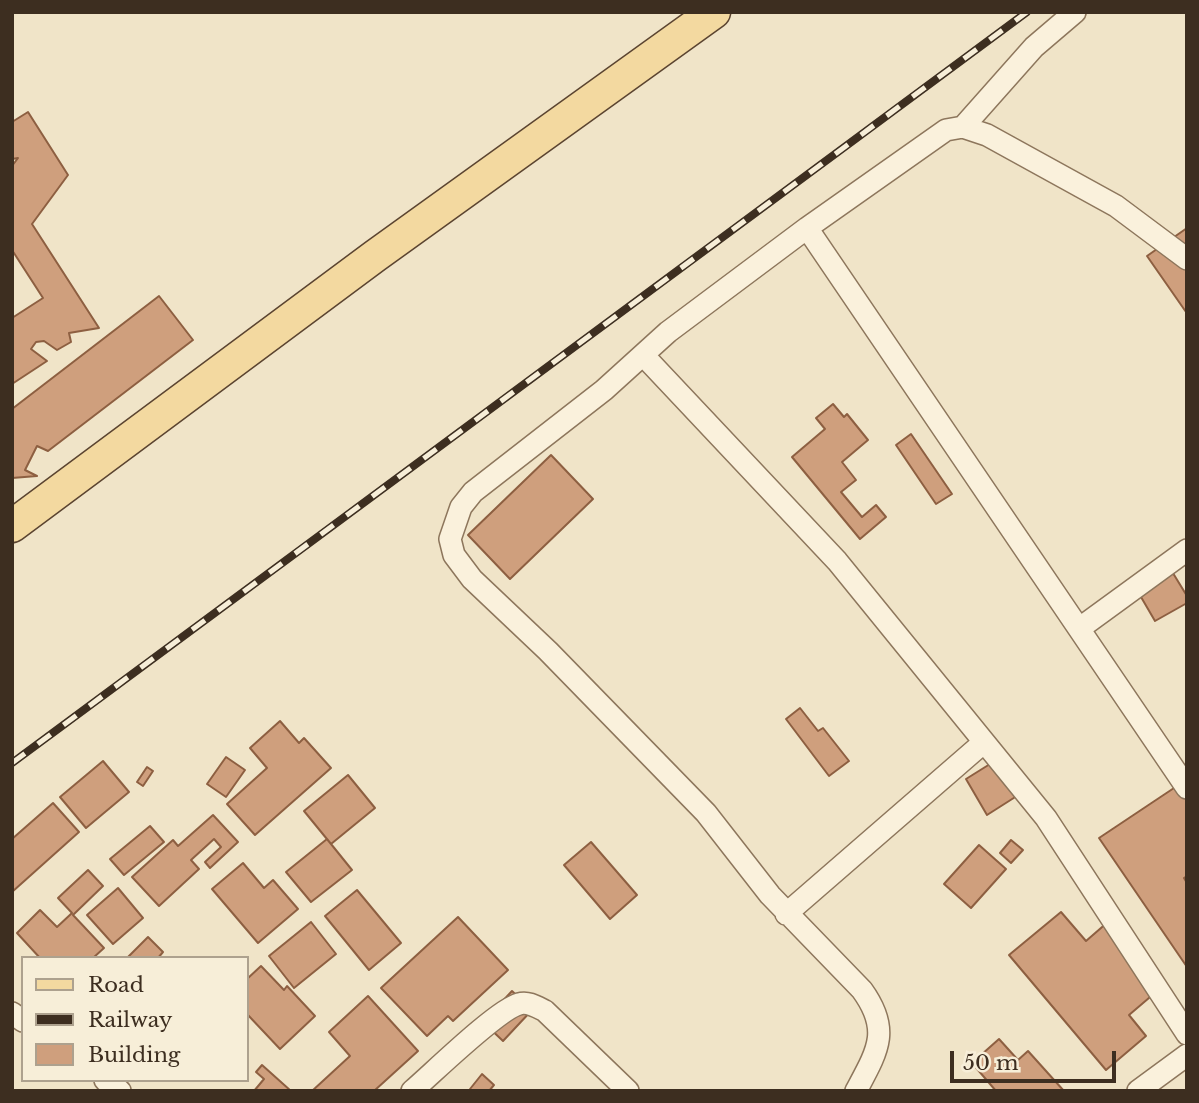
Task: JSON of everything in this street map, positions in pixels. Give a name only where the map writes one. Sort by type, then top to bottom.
[{"type":"main road","points":[[12,526],[375,256],[714,12]]},
{"type":"street","points":[[963,127],[1034,47],[1075,12]]},
{"type":"street","points":[[856,1091],[879,1040],[880,1023],[874,1007],[862,990],[786,914],[706,813],[557,660],[472,579],[454,555],[450,539],[452,525],[473,492],[644,356],[668,332],[807,228],[946,130],[963,127],[987,135],[1116,206],[1187,259]]},
{"type":"street","points":[[807,228],[1187,788]]},
{"type":"street","points":[[644,356],[837,561],[1046,818],[1187,1034]]},
{"type":"street","points":[[1080,628],[1187,550]]},
{"type":"street","points":[[786,914],[983,743]]},
{"type":"street","points":[[412,1091],[502,1014],[520,1003],[545,1011],[628,1091]]},
{"type":"street","points":[[1138,1091],[1187,1055]]},
{"type":"building","points":[[28,112],[68,175],[32,224],[99,328],[69,333],[71,342],[57,350],[44,341],[36,342],[31,349],[47,361],[12,384],[12,318],[43,298],[12,250],[12,166],[18,158],[12,159],[12,122]]},
{"type":"building","points":[[1187,228],[1187,312],[1186,312],[1147,256]]},
{"type":"building","points":[[159,296],[193,340],[48,451],[37,446],[25,470],[37,476],[12,478],[12,409]]},
{"type":"building","points":[[833,404],[844,417],[847,414],[868,440],[842,462],[856,480],[841,492],[862,517],[876,505],[886,517],[860,539],[792,457],[825,429],[816,418]]},
{"type":"building","points":[[911,434],[952,494],[936,504],[896,445]]},
{"type":"building","points":[[551,455],[593,499],[510,579],[468,535]]},
{"type":"building","points":[[1168,565],[1187,596],[1187,603],[1155,621],[1134,585]]},
{"type":"building","points":[[800,708],[818,731],[823,728],[849,761],[829,776],[786,719]]},
{"type":"building","points":[[280,721],[299,743],[304,738],[331,768],[255,835],[227,804],[267,768],[250,748]]},
{"type":"building","points":[[226,757],[245,770],[226,797],[207,784]]},
{"type":"building","points":[[998,759],[1020,794],[987,815],[966,779]]},
{"type":"building","points":[[103,761],[129,792],[86,828],[60,797]]},
{"type":"building","points":[[147,767],[153,771],[143,786],[137,782]]},
{"type":"building","points":[[348,775],[375,808],[331,844],[304,811]]},
{"type":"building","points":[[1177,786],[1187,800],[1187,876],[1184,878],[1187,883],[1187,967],[1099,838]]},
{"type":"building","points":[[53,803],[79,832],[12,892],[12,839]]},
{"type":"building","points":[[213,815],[238,842],[210,868],[205,862],[221,847],[214,839],[191,860],[199,869],[159,906],[132,877],[173,840],[178,846]]},
{"type":"building","points":[[150,826],[164,842],[124,875],[110,859]]},
{"type":"building","points":[[327,839],[352,870],[311,902],[286,872]]},
{"type":"building","points":[[1011,840],[1023,850],[1011,863],[1000,853]]},
{"type":"building","points":[[591,842],[637,895],[610,919],[564,865]]},
{"type":"building","points":[[979,845],[1006,869],[971,908],[944,884]]},
{"type":"building","points":[[243,863],[264,888],[273,880],[298,909],[258,943],[212,889]]},
{"type":"building","points":[[88,870],[103,886],[73,915],[104,948],[95,956],[38,956],[17,933],[40,910],[57,927],[72,913],[58,898]]},
{"type":"building","points":[[118,888],[143,918],[113,944],[87,915]]},
{"type":"building","points":[[357,890],[401,943],[369,970],[325,916]]},
{"type":"building","points":[[1061,912],[1086,941],[1109,921],[1163,986],[1129,1015],[1146,1036],[1106,1070],[1009,955]]},
{"type":"building","points":[[458,917],[508,970],[453,1021],[448,1016],[427,1036],[381,988]]},
{"type":"building","points":[[311,922],[336,954],[294,988],[269,956]]},
{"type":"building","points":[[148,937],[163,952],[160,956],[129,956]]},
{"type":"building","points":[[261,966],[284,990],[287,986],[315,1016],[280,1049],[248,1015],[248,978]]},
{"type":"building","points":[[512,991],[532,1010],[503,1041],[483,1022]]},
{"type":"building","points":[[368,996],[418,1051],[374,1091],[312,1091],[350,1056],[329,1032]]},
{"type":"building","points":[[999,1039],[1018,1060],[1028,1051],[1064,1091],[996,1091],[972,1063]]},
{"type":"building","points":[[262,1065],[291,1091],[254,1091],[264,1079],[256,1072]]},
{"type":"building","points":[[482,1074],[494,1085],[489,1091],[472,1091],[470,1089]]},
{"type":"railway","points":[[12,763],[1027,12]]}]
